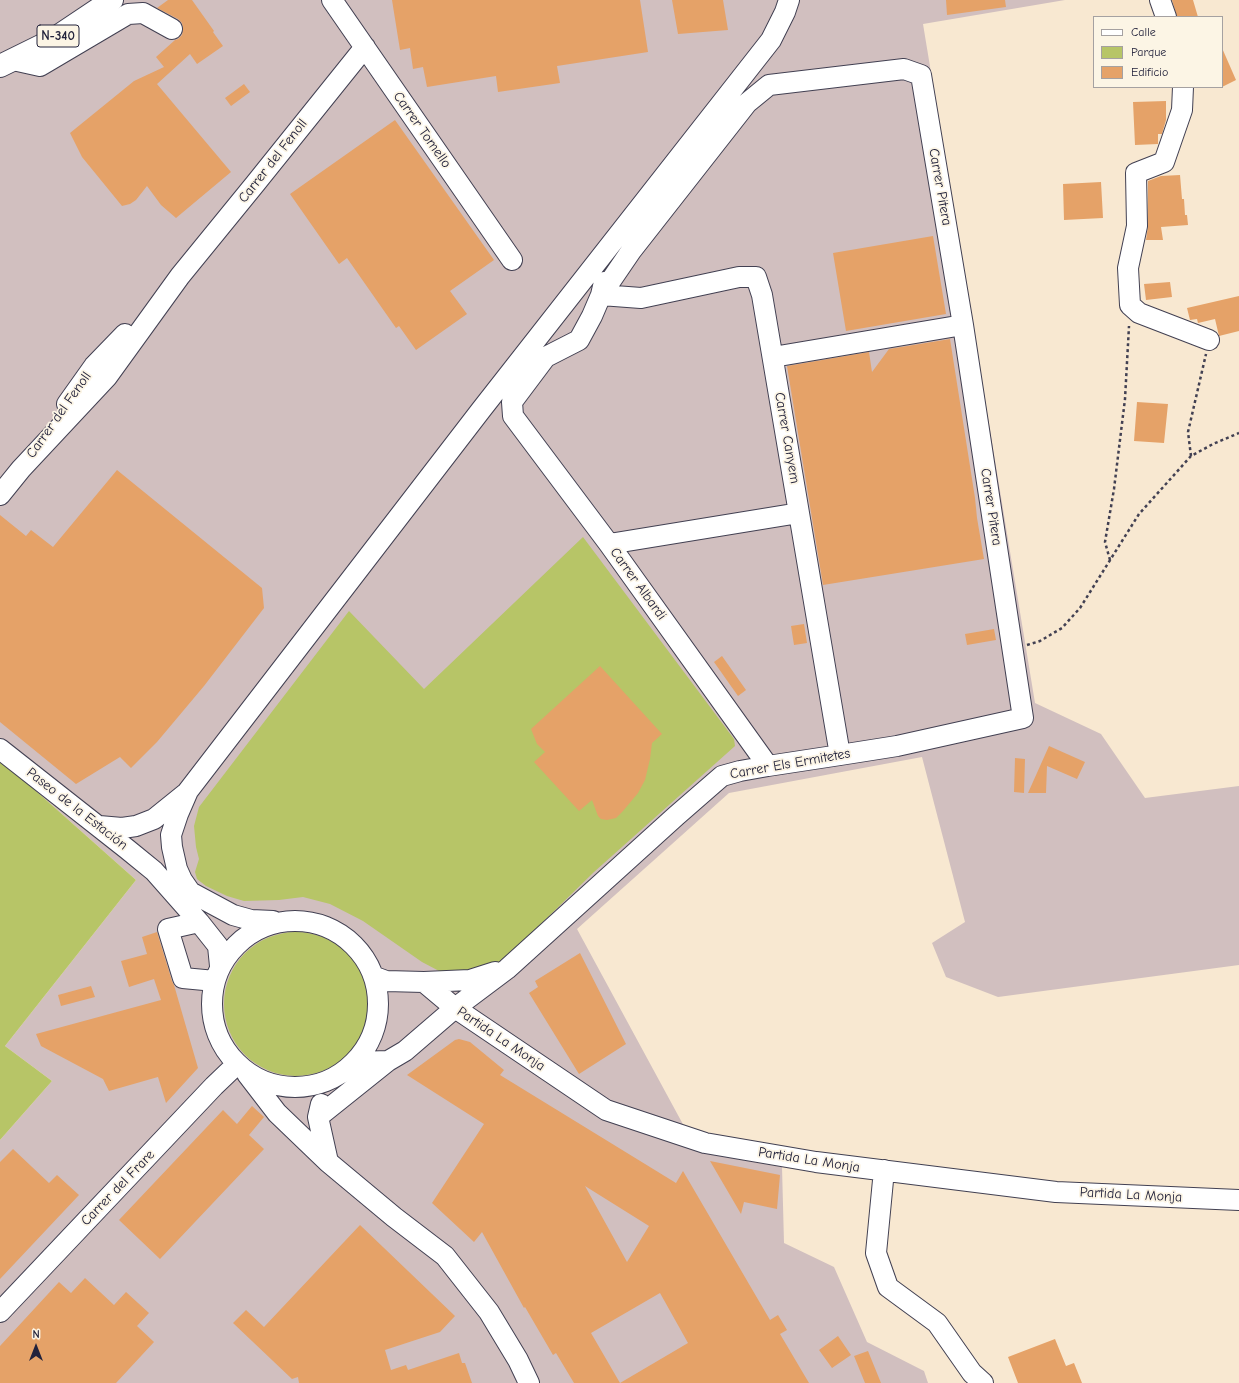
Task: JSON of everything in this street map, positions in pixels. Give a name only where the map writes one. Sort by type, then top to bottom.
[{"type":"highway","name":"N-340","points":[[6,63],[51,41],[112,0]]},
{"type":"street","name":"Carrer Tomello","points":[[332,0],[512,260]]},
{"type":"street","points":[[99,826],[122,828],[136,826],[154,819],[188,791],[509,375],[771,40],[785,12],[789,0]]},
{"type":"street","points":[[1160,0],[1166,16]]},
{"type":"street","points":[[6,63],[40,66],[128,14],[143,13],[172,29]]},
{"type":"street","name":"Carrer del Fenoll","points":[[0,495],[21,469],[94,366],[180,276],[365,47]]},
{"type":"street","name":"Carrer Pitera","points":[[601,295],[631,251],[747,103],[769,85],[904,69],[921,75],[963,325],[1023,718]]},
{"type":"street","points":[[1184,88],[1182,110],[1164,162],[1136,173],[1137,226],[1128,268],[1130,305],[1139,313],[1210,340]]},
{"type":"street","points":[[509,375],[579,340],[601,295],[611,244]]},
{"type":"street","name":"Carrer Canyem","points":[[601,295],[641,298],[739,277],[756,277],[762,295],[840,755]]},
{"type":"street","points":[[773,358],[963,325]]},
{"type":"street","name":"Carrer Albardi","points":[[545,358],[512,402],[513,416],[609,544],[768,766]]},
{"type":"street","points":[[609,544],[799,513]]},
{"type":"street","name":"Carrer Els Ermitetes","points":[[356,1062],[388,1061],[405,1052],[455,1008],[507,969],[722,776],[768,766],[897,746],[1023,718]]},
{"type":"street","name":"Paseo de la Estación","points":[[0,748],[154,871],[218,946],[218,973]]},
{"type":"street","points":[[188,791],[171,835],[172,848],[177,869],[182,880],[191,893]]},
{"type":"street","points":[[128,849],[128,840],[131,832],[136,826]]},
{"type":"street","name":"Paseo de la Estación","points":[[154,871],[191,893],[233,915],[251,920],[279,922]]},
{"type":"street","points":[[241,1068],[270,1084],[297,1088],[324,1083],[342,1074],[356,1062],[370,1043],[378,1022],[379,999],[375,977],[366,959],[354,944],[338,931],[319,923],[299,920],[279,922],[255,930],[235,946],[218,973],[211,1003],[214,1026],[223,1046],[277,1113],[328,1162],[394,1217],[445,1256],[489,1312],[518,1360],[529,1383]]},
{"type":"street","points":[[199,922],[168,929],[183,978],[218,973]]},
{"type":"street","name":"Carrer Els Ermitetes","points":[[375,977],[386,981],[424,982],[470,980],[507,969]]},
{"type":"street","name":"Partida La Monja","points":[[424,982],[455,1008],[606,1110],[705,1143],[816,1162],[1056,1192],[1239,1200]]},
{"type":"street","points":[[318,1116],[388,1061]]},
{"type":"street","name":"Carrer del Frare","points":[[0,1312],[214,1086],[241,1068]]},
{"type":"street","points":[[324,1083],[318,1116],[328,1162]]},
{"type":"street","points":[[884,1170],[876,1253],[888,1287],[937,1323],[972,1372],[983,1383]]},
{"type":"path","points":[[1110,561],[1105,542],[1114,489],[1125,399],[1130,305]]},
{"type":"path","points":[[1191,456],[1188,432],[1210,340]]},
{"type":"path","points":[[1013,649],[1040,641],[1062,628],[1080,608],[1139,514],[1191,456],[1213,444],[1239,433]]},
{"type":"shaded area","points":[[0,0],[1065,0],[923,24],[1035,703],[1101,734],[1145,798],[1239,786],[1239,965],[998,997],[946,977],[932,943],[965,922],[922,757],[729,793],[577,929],[698,1152],[782,1167],[784,1243],[834,1267],[867,1342],[924,1371],[928,1383],[0,1383],[0,1140],[52,1081],[5,1046],[136,880],[0,759]]},
{"type":"green space","points":[[583,537],[734,739],[735,746],[594,872],[500,964],[466,974],[441,972],[422,962],[363,921],[330,904],[303,897],[279,900],[244,901],[227,896],[206,886],[197,879],[195,872],[199,859],[194,826],[199,807],[349,611],[424,689]]},
{"type":"green space","points":[[0,759],[136,880],[5,1046],[52,1081],[0,1140]]},
{"type":"green space","points":[[289,932],[303,932],[330,940],[342,948],[352,958],[363,976],[367,990],[367,1018],[363,1032],[352,1050],[342,1060],[324,1071],[303,1076],[289,1076],[262,1068],[250,1060],[240,1050],[229,1032],[224,1011],[224,997],[232,970],[240,958],[250,948],[268,937]]},
{"type":"building","points":[[168,0],[192,0],[223,46],[197,64],[190,54],[157,84],[231,172],[176,218],[161,205],[147,186],[136,200],[130,204],[122,206],[82,157],[70,133],[134,81],[164,67],[156,57],[182,35],[183,29],[182,23],[178,19],[157,8]]},
{"type":"building","points":[[392,0],[640,0],[648,52],[557,66],[560,83],[498,92],[496,76],[427,87],[423,67],[413,69],[410,48],[400,50]]},
{"type":"building","points":[[672,0],[723,0],[728,30],[678,34]]},
{"type":"building","points":[[946,0],[1005,0],[1006,7],[947,15]]},
{"type":"building","points":[[1172,0],[1193,0],[1198,16],[1177,16]]},
{"type":"building","points":[[1223,50],[1236,80],[1223,86]]},
{"type":"building","points":[[244,84],[250,92],[231,106],[225,98]]},
{"type":"building","points":[[1166,101],[1166,120],[1162,134],[1158,134],[1158,144],[1135,145],[1133,102]]},
{"type":"building","points":[[395,120],[494,260],[450,291],[467,314],[416,350],[399,326],[396,328],[347,258],[339,264],[290,194]]},
{"type":"building","points":[[1180,175],[1182,199],[1184,199],[1185,215],[1187,215],[1188,225],[1161,227],[1163,240],[1146,240],[1148,226],[1148,181],[1161,176]]},
{"type":"building","points":[[1101,182],[1103,218],[1064,220],[1063,184]]},
{"type":"building","points":[[933,236],[946,314],[846,331],[833,253]]},
{"type":"building","points":[[1170,282],[1172,297],[1146,300],[1144,284]]},
{"type":"building","points":[[1239,296],[1239,331],[1219,336],[1215,319],[1198,323],[1197,319],[1190,320],[1187,308]]},
{"type":"building","points":[[950,339],[984,559],[823,585],[787,366],[869,352],[872,372],[889,349]]},
{"type":"building","points":[[1137,402],[1168,404],[1164,443],[1134,441]]},
{"type":"building","points":[[117,470],[262,588],[264,608],[204,686],[157,742],[131,768],[120,757],[76,784],[0,722],[0,515],[26,536],[31,530],[53,547]]},
{"type":"building","points":[[804,624],[807,643],[794,645],[791,626]]},
{"type":"building","points":[[994,629],[996,640],[967,645],[965,634]]},
{"type":"building","points":[[722,656],[746,690],[738,696],[714,662]]},
{"type":"building","points":[[600,666],[662,734],[652,743],[645,780],[638,793],[616,818],[607,820],[601,819],[598,816],[592,800],[579,811],[534,762],[545,752],[537,744],[531,729]]},
{"type":"building","points":[[1049,746],[1085,762],[1077,779],[1047,766],[1046,793],[1028,793]]},
{"type":"building","points":[[1015,758],[1025,759],[1024,793],[1014,792]]},
{"type":"building","points":[[157,932],[198,1068],[166,1103],[158,1077],[109,1091],[103,1079],[41,1046],[36,1034],[161,1000],[154,979],[129,987],[121,961],[147,954],[142,937]]},
{"type":"building","points":[[580,953],[626,1044],[579,1074],[529,993],[538,987],[535,981]]},
{"type":"building","points":[[91,986],[95,997],[61,1006],[58,995]]},
{"type":"building","points":[[459,1039],[470,1042],[504,1070],[500,1075],[676,1183],[683,1171],[770,1320],[778,1315],[787,1330],[780,1334],[809,1383],[620,1383],[574,1383],[556,1353],[553,1355],[525,1307],[524,1308],[482,1232],[474,1242],[432,1203],[484,1124],[407,1075],[455,1040]],"holes":[[[585,1186],[649,1226],[627,1262]],[[660,1293],[688,1343],[620,1383],[591,1333]]]},
{"type":"building","points":[[252,1106],[264,1117],[249,1135],[264,1149],[160,1259],[119,1220],[223,1110],[237,1124]]},
{"type":"building","points":[[13,1149],[49,1183],[57,1175],[79,1195],[0,1279],[0,1162]]},
{"type":"building","points":[[710,1161],[780,1175],[777,1209],[744,1202],[741,1214]]},
{"type":"building","points":[[360,1225],[455,1316],[440,1332],[385,1350],[391,1370],[406,1365],[408,1370],[459,1353],[462,1363],[465,1363],[472,1383],[299,1383],[298,1377],[292,1379],[233,1323],[246,1310],[264,1327]]},
{"type":"building","points":[[85,1278],[114,1305],[126,1292],[149,1313],[137,1326],[154,1342],[116,1383],[0,1383],[0,1346],[59,1282],[71,1293]]},
{"type":"building","points":[[838,1336],[851,1355],[832,1368],[819,1350]]},
{"type":"building","points":[[1055,1339],[1066,1366],[1074,1363],[1082,1383],[1018,1383],[1008,1357]]},
{"type":"building","points":[[868,1351],[881,1383],[865,1383],[854,1356]]}]
